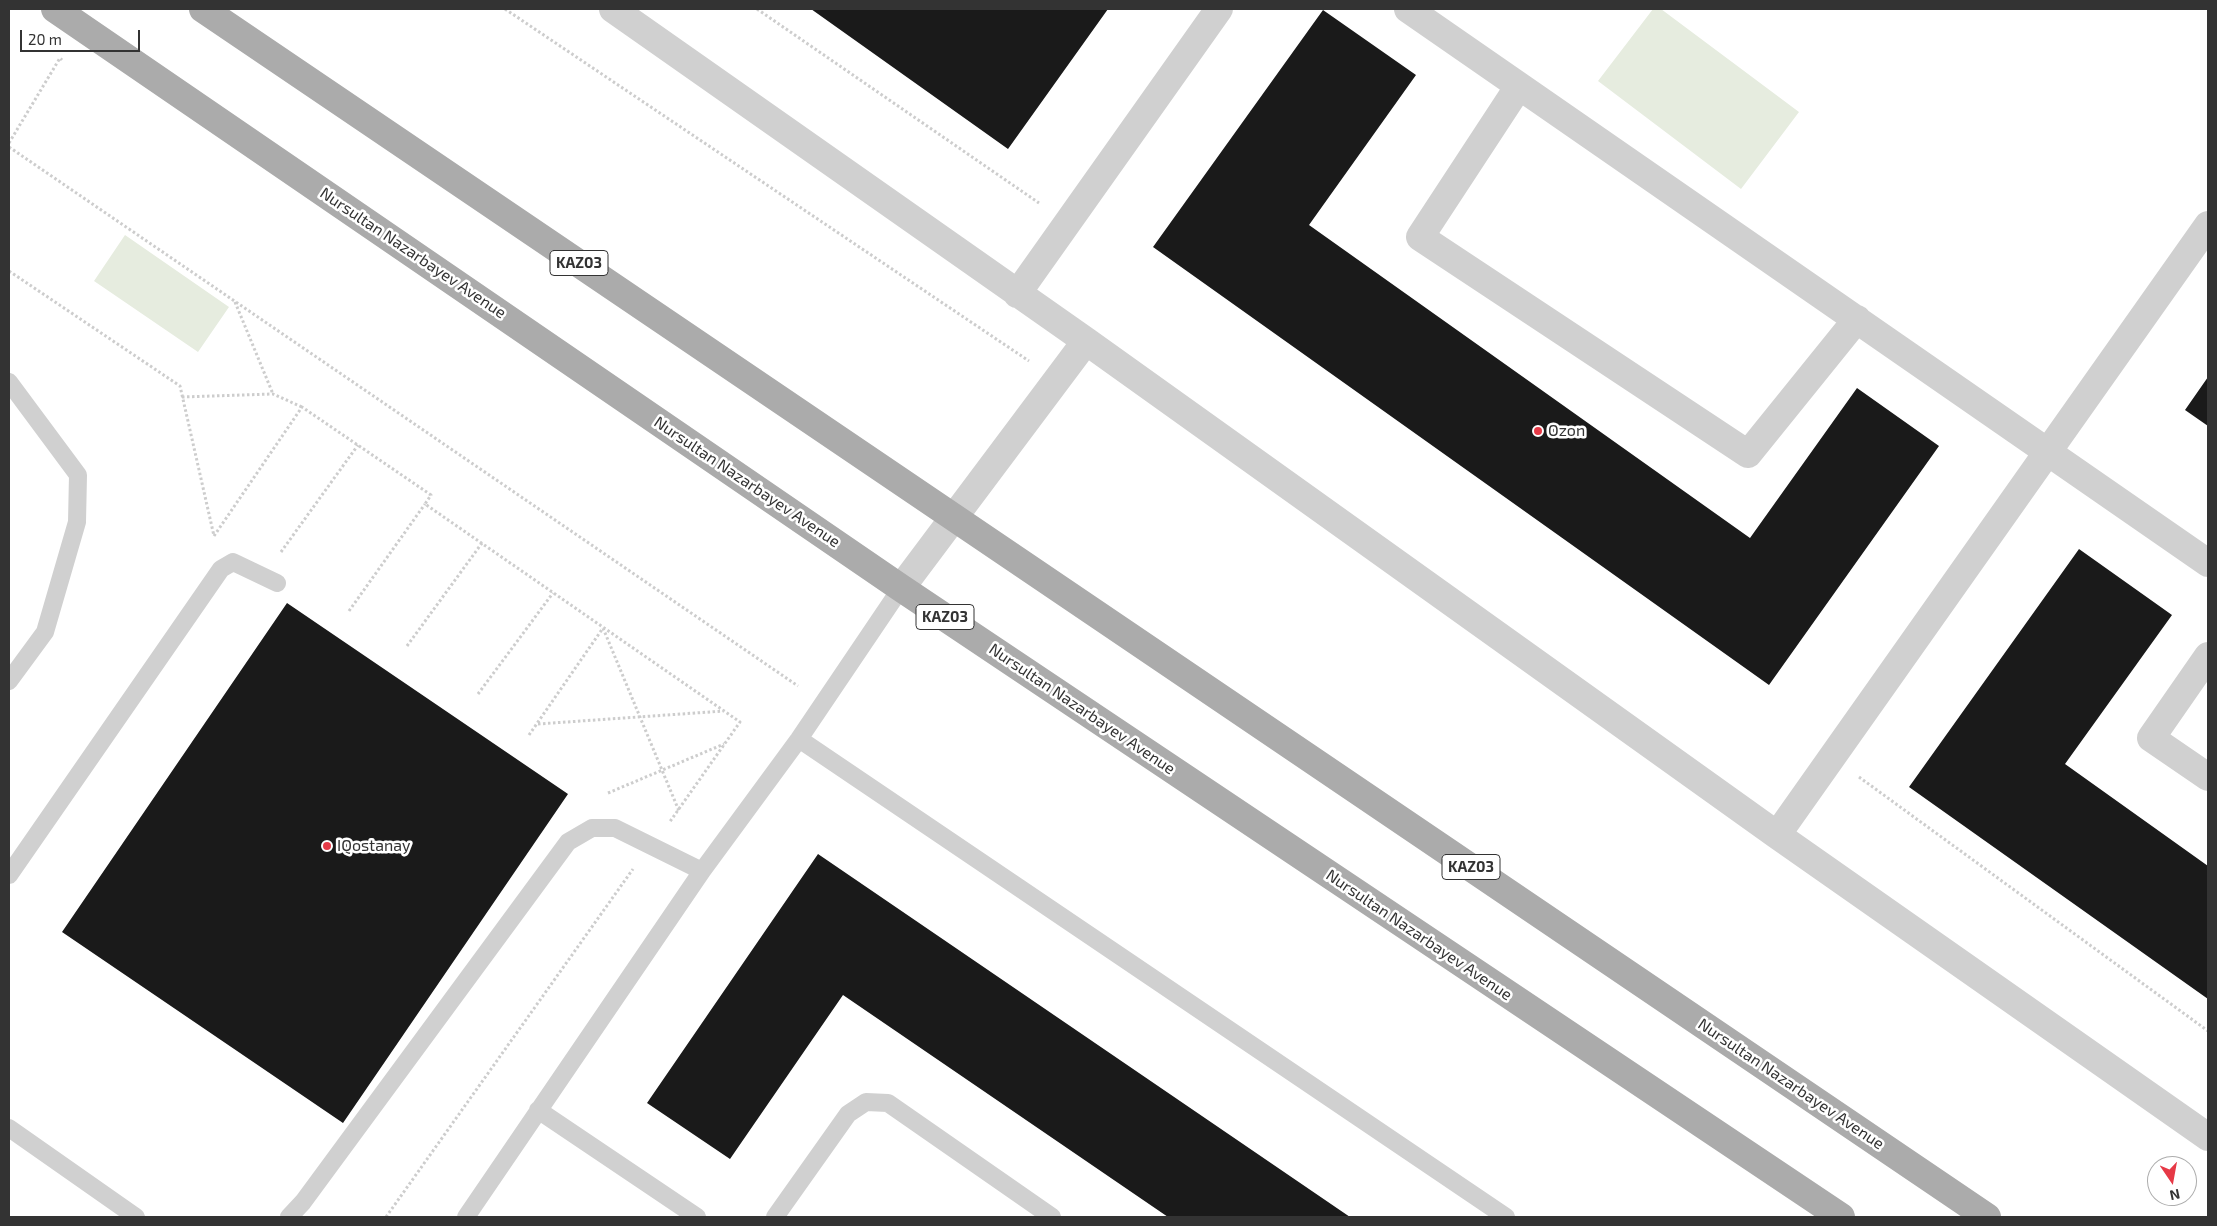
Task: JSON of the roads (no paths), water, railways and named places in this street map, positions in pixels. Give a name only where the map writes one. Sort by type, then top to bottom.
[{"type":"main road","name":"Nursultan Nazarbayev Avenue","points":[[55,9],[901,588],[1841,1217]]},
{"type":"main road","name":"Nursultan Nazarbayev Avenue","points":[[203,9],[1987,1217]]},
{"type":"street","points":[[613,9],[1086,341],[1777,835],[2208,1137]]},
{"type":"street","points":[[1017,294],[1218,9]]},
{"type":"street","points":[[1408,9],[2208,563]]},
{"type":"street","points":[[1519,86],[1420,238],[1748,454],[1856,319]]},
{"type":"street","points":[[1777,835],[2208,225]]},
{"type":"street","points":[[901,588],[1086,341]]},
{"type":"street","points":[[2208,656],[2151,738],[2208,777]]},
{"type":"lane","points":[[9,382],[78,475],[77,522],[45,632],[9,681]]},
{"type":"lane","points":[[9,874],[221,569],[233,562],[277,583]]},
{"type":"lane","points":[[466,1217],[702,871],[799,739],[901,588]]},
{"type":"lane","points":[[799,739],[1506,1217]]},
{"type":"lane","points":[[289,1217],[303,1202],[568,842],[592,828],[615,828],[702,871]]},
{"type":"lane","points":[[775,1217],[848,1114],[866,1102],[888,1103],[1052,1217]]},
{"type":"lane","points":[[538,1110],[697,1217]]},
{"type":"lane","points":[[9,1128],[136,1217]]},
{"type":"place","name":"Ozon","points":[[1538,431]]},
{"type":"place","name":"IQostanay","points":[[327,846]]}]
